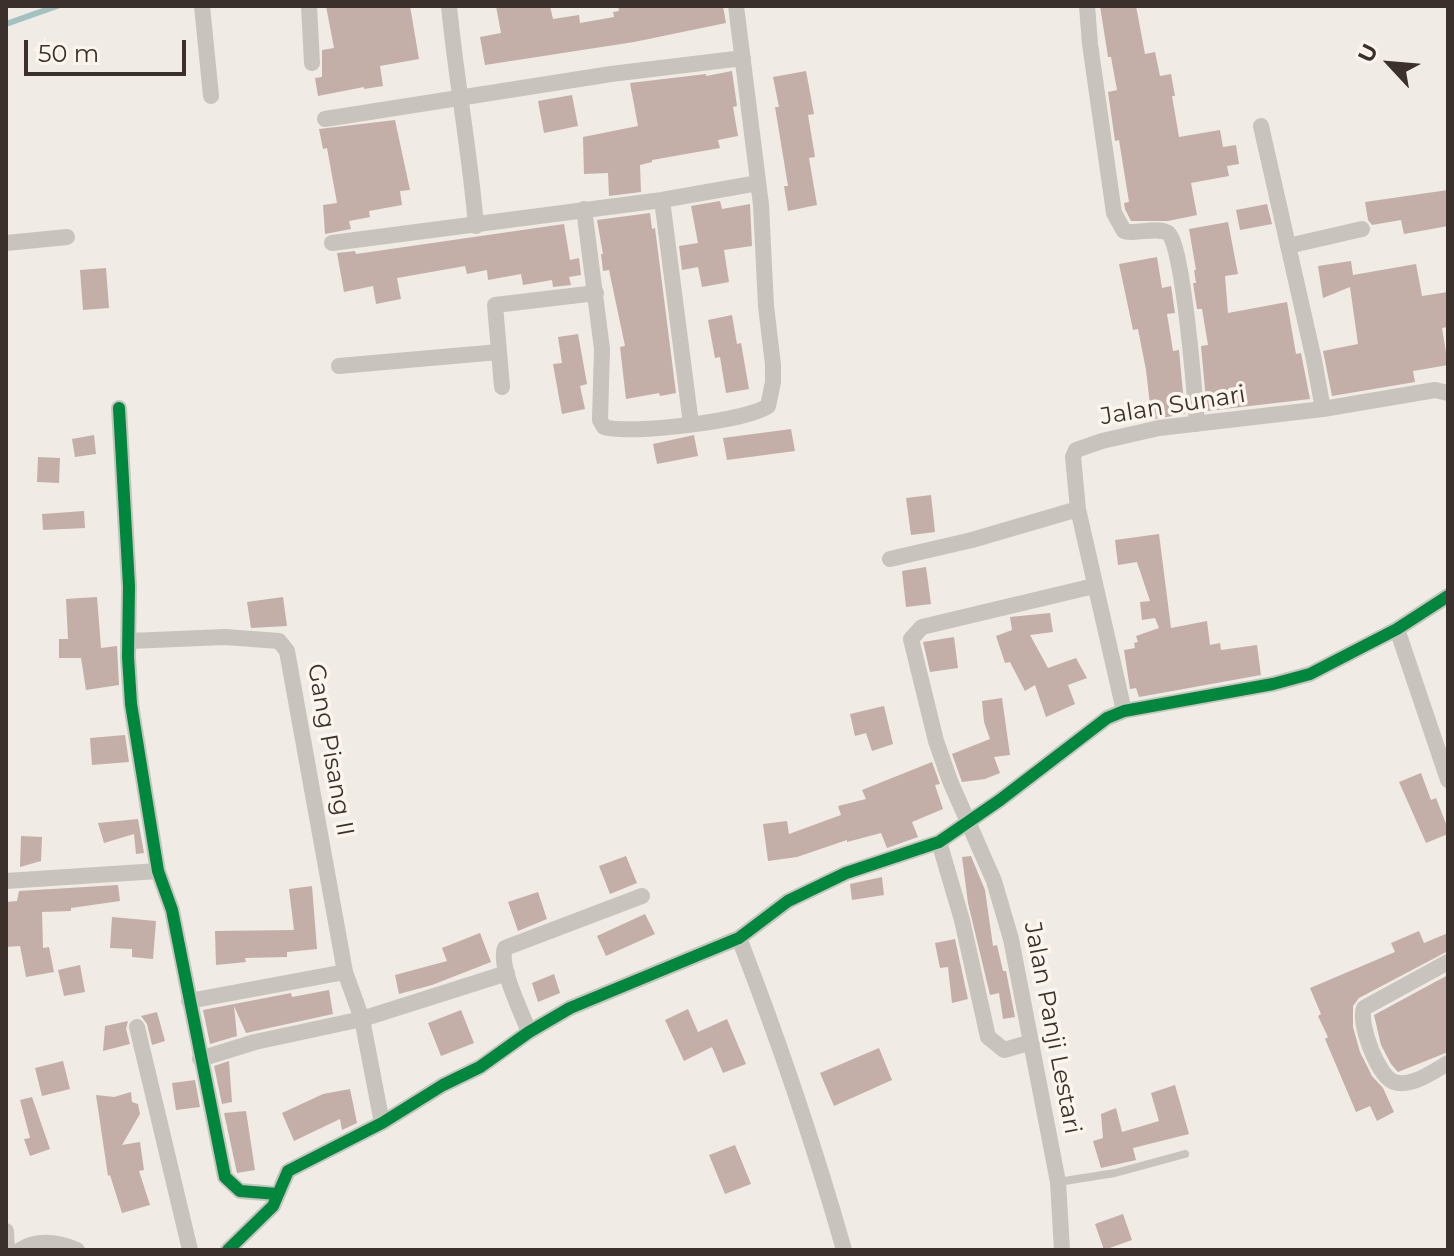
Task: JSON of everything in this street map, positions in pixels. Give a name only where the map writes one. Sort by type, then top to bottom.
[{"type":"street","points":[[202,6],[211,96]]},
{"type":"street","points":[[309,6],[312,63]]},
{"type":"street","points":[[449,6],[458,99],[470,155],[476,226]]},
{"type":"street","points":[[584,209],[602,349],[600,420],[604,427],[628,431],[691,424],[762,410],[768,406],[773,365],[766,306],[765,250],[736,6]]},
{"type":"street","points":[[1087,6],[1114,213],[1124,231],[1163,231],[1170,234],[1175,242],[1197,424]]},
{"type":"street","points":[[325,119],[611,74],[743,58]]},
{"type":"street","points":[[1261,126],[1323,409]]},
{"type":"street","points":[[332,243],[662,200],[758,183]]},
{"type":"street","points":[[662,200],[691,424]]},
{"type":"street","points":[[1288,246],[1362,229]]},
{"type":"street","points":[[6,243],[67,237]]},
{"type":"street","points":[[502,387],[495,305],[596,293]]},
{"type":"street","points":[[339,366],[499,352]]},
{"type":"street","name":"Jalan Sunari","points":[[1124,711],[1078,509],[1073,457],[1080,448],[1159,428],[1323,409],[1435,390],[1448,393]]},
{"type":"street","points":[[119,408],[129,586],[131,704],[158,871],[172,910],[225,1177],[240,1191],[275,1200]]},
{"type":"street","points":[[890,559],[972,540],[1078,509]]},
{"type":"street","name":"Jalan Panji Lestari","points":[[1062,1250],[1058,1182],[1002,905],[936,741],[911,639],[922,627],[1094,586]]},
{"type":"street","points":[[228,1250],[275,1200],[288,1171],[382,1123],[443,1085],[480,1067],[529,1032],[570,1008],[739,938],[788,901],[846,873],[939,842],[1000,800],[1089,730],[1124,711],[1273,684],[1310,674],[1397,629],[1448,596]]},
{"type":"street","points":[[1397,629],[1448,780]]},
{"type":"street","name":"Gang Pisang II","points":[[129,641],[251,638],[274,639],[283,645],[289,659],[345,972]]},
{"type":"street","points":[[939,842],[962,920],[988,1037],[994,1045],[1004,1050],[1032,1042]]},
{"type":"street","points":[[6,881],[158,871]]},
{"type":"street","points":[[529,1032],[507,973],[503,954],[505,948],[642,896]]},
{"type":"street","points":[[739,938],[810,1134],[844,1250]]},
{"type":"street","points":[[1448,962],[1364,1008],[1361,1015],[1374,1055],[1387,1077],[1395,1082],[1406,1083],[1426,1076],[1448,1063]]},
{"type":"street","points":[[189,1001],[345,972],[362,1019],[382,1123]]},
{"type":"street","points":[[200,1059],[255,1042],[362,1019],[507,973]]},
{"type":"street","points":[[137,1027],[190,1250]]},
{"type":"street","points":[[6,1231],[7,1250]]},
{"type":"street","points":[[27,1248],[53,1242],[77,1250]]},
{"type":"lane","points":[[1058,1182],[1115,1173],[1185,1154]]},
{"type":"building","points":[[326,6],[410,6],[419,59],[380,66],[383,86],[318,96],[315,78],[322,77],[322,50],[334,48]]},
{"type":"building","points":[[496,6],[550,6],[553,19],[579,15],[580,23],[614,17],[613,12],[619,11],[618,6],[723,6],[726,23],[634,42],[485,65],[480,37],[501,33]]},
{"type":"building","points":[[1100,6],[1136,6],[1145,54],[1155,52],[1160,76],[1171,74],[1179,137],[1220,130],[1223,147],[1236,145],[1239,164],[1227,166],[1229,176],[1191,183],[1197,215],[1168,221],[1131,221],[1125,209],[1124,203],[1129,202],[1108,92],[1117,90]]},
{"type":"building","points":[[732,71],[738,136],[718,140],[720,148],[640,165],[641,192],[609,196],[608,173],[584,174],[583,137],[638,126],[630,83]]},
{"type":"building","points":[[806,71],[814,114],[808,115],[815,157],[809,158],[817,205],[788,211],[784,186],[788,186],[773,77]]},
{"type":"building","points":[[572,95],[578,126],[544,133],[538,101]]},
{"type":"building","points":[[395,120],[410,190],[400,191],[402,205],[369,211],[370,217],[349,221],[351,229],[325,234],[323,205],[337,203],[327,148],[323,149],[319,129]]},
{"type":"building","points":[[1448,190],[1448,226],[1404,234],[1401,220],[1372,225],[1368,220],[1365,202]]},
{"type":"building","points":[[720,201],[722,209],[750,204],[752,246],[724,250],[729,282],[702,287],[698,267],[682,270],[679,246],[698,243],[691,206]]},
{"type":"building","points":[[1267,204],[1272,224],[1240,230],[1236,210]]},
{"type":"building","points":[[650,213],[652,229],[655,228],[676,393],[626,399],[620,347],[625,346],[609,270],[603,271],[597,220]]},
{"type":"building","points":[[1228,222],[1238,274],[1225,276],[1228,313],[1287,302],[1296,354],[1301,353],[1310,399],[1207,411],[1201,346],[1208,345],[1202,309],[1197,309],[1193,283],[1196,283],[1196,270],[1189,229]]},
{"type":"building","points":[[564,224],[570,260],[579,258],[581,275],[569,277],[571,285],[553,287],[552,280],[523,285],[521,274],[488,280],[487,270],[467,274],[465,266],[397,278],[401,299],[376,304],[373,286],[344,292],[337,253],[355,251],[356,254]]},
{"type":"building","points":[[1157,257],[1162,288],[1171,286],[1175,313],[1167,314],[1173,351],[1179,350],[1185,414],[1142,421],[1141,406],[1150,405],[1146,370],[1138,329],[1133,330],[1119,264]]},
{"type":"building","points":[[1351,261],[1353,275],[1416,264],[1422,296],[1448,292],[1448,327],[1442,328],[1448,365],[1413,371],[1415,382],[1332,396],[1323,351],[1358,344],[1350,287],[1323,298],[1318,266]]},
{"type":"building","points":[[106,268],[109,308],[83,310],[80,270]]},
{"type":"building","points":[[732,315],[737,344],[741,343],[749,389],[726,393],[720,357],[715,358],[708,320]]},
{"type":"building","points":[[578,334],[587,384],[580,386],[585,409],[562,414],[553,364],[562,363],[558,337]]},
{"type":"building","points":[[791,429],[795,451],[727,460],[723,438]]},
{"type":"building","points":[[94,435],[96,454],[75,457],[72,439]]},
{"type":"building","points":[[694,435],[698,456],[657,464],[653,444]]},
{"type":"building","points":[[38,457],[60,458],[59,483],[37,482]]},
{"type":"building","points":[[931,495],[935,532],[911,535],[906,498]]},
{"type":"building","points":[[84,511],[85,528],[43,530],[42,514]]},
{"type":"building","points":[[1159,534],[1171,628],[1207,621],[1210,645],[1220,643],[1221,650],[1257,645],[1261,675],[1139,697],[1136,688],[1130,689],[1124,650],[1135,648],[1134,643],[1138,642],[1136,636],[1159,628],[1155,618],[1142,620],[1140,602],[1150,601],[1137,562],[1118,565],[1115,540]]},
{"type":"building","points":[[926,567],[931,604],[906,607],[902,571]]},
{"type":"building","points":[[97,597],[101,648],[117,646],[119,685],[86,690],[81,658],[59,658],[59,639],[68,639],[66,599]]},
{"type":"building","points":[[283,597],[287,626],[251,628],[247,602]]},
{"type":"building","points":[[1050,613],[1053,632],[1030,635],[1048,668],[1076,658],[1087,678],[1068,685],[1075,704],[1046,717],[1035,685],[1025,691],[1010,662],[1005,663],[996,636],[1012,630],[1010,617]]},
{"type":"building","points":[[954,637],[958,668],[930,672],[923,642]]},
{"type":"building","points":[[1002,698],[1010,755],[994,757],[1000,773],[962,782],[952,754],[990,739],[982,701]]},
{"type":"building","points":[[884,706],[893,744],[872,751],[866,733],[855,736],[850,714]]},
{"type":"building","points":[[125,735],[129,762],[92,765],[90,738]]},
{"type":"building","points":[[932,762],[940,784],[935,785],[943,809],[912,822],[918,837],[887,848],[881,833],[847,840],[797,857],[768,861],[763,824],[787,821],[789,834],[841,815],[838,806],[866,799],[862,790]]},
{"type":"building","points":[[1421,773],[1431,800],[1436,798],[1448,829],[1448,834],[1426,843],[1399,782]]},
{"type":"building","points":[[138,819],[144,853],[136,854],[134,834],[104,843],[98,823]]},
{"type":"building","points":[[21,836],[42,837],[41,861],[20,867]]},
{"type":"building","points":[[626,856],[637,883],[610,894],[599,866]]},
{"type":"building","points":[[971,856],[985,890],[993,946],[997,945],[1003,971],[1006,971],[1015,1017],[1003,1019],[999,993],[990,995],[968,903],[962,857]]},
{"type":"building","points":[[882,877],[884,895],[852,900],[850,884]]},
{"type":"building","points":[[118,885],[120,901],[71,908],[71,911],[42,912],[43,948],[49,947],[54,972],[26,977],[20,946],[6,947],[6,902],[17,901],[19,891]]},
{"type":"building","points":[[312,886],[317,949],[287,952],[287,957],[245,958],[246,962],[216,965],[215,931],[294,930],[289,889]]},
{"type":"building","points":[[538,892],[547,919],[518,931],[508,902]]},
{"type":"building","points":[[645,914],[655,934],[606,956],[597,936]]},
{"type":"building","points":[[112,917],[156,921],[153,959],[132,957],[132,949],[110,948]]},
{"type":"building","points":[[1419,931],[1424,943],[1448,933],[1448,951],[1359,998],[1353,1006],[1353,1027],[1360,1052],[1394,1112],[1377,1121],[1370,1106],[1356,1112],[1325,1039],[1328,1037],[1310,988],[1395,952],[1391,943]]},
{"type":"building","points":[[480,933],[491,962],[399,994],[395,975],[447,961],[442,948]]},
{"type":"building","points":[[955,939],[968,999],[952,1003],[948,967],[940,968],[935,943]]},
{"type":"building","points":[[80,965],[85,992],[64,996],[58,970]]},
{"type":"building","points":[[554,974],[560,993],[538,1002],[532,983]]},
{"type":"building","points":[[1448,975],[1448,1052],[1398,1072],[1381,1045],[1374,1015]]},
{"type":"building","points":[[329,990],[333,1014],[246,1033],[234,1006],[237,1036],[210,1044],[203,1010],[291,993],[292,997]]},
{"type":"building","points":[[688,1009],[698,1032],[727,1019],[746,1064],[723,1073],[712,1047],[684,1061],[665,1020]]},
{"type":"building","points":[[461,1010],[474,1043],[441,1056],[428,1023]]},
{"type":"building","points":[[157,1012],[165,1041],[152,1045],[147,1024],[141,1016]]},
{"type":"building","points":[[128,1021],[126,1029],[130,1044],[103,1051],[105,1026]]},
{"type":"building","points":[[879,1048],[892,1080],[834,1106],[820,1073]]},
{"type":"building","points":[[63,1061],[70,1089],[42,1096],[35,1068]]},
{"type":"building","points":[[229,1061],[232,1102],[222,1104],[214,1066]]},
{"type":"building","points":[[195,1080],[200,1107],[176,1110],[172,1083]]},
{"type":"building","points":[[1175,1085],[1189,1134],[1133,1148],[1136,1160],[1101,1168],[1093,1141],[1103,1138],[1101,1114],[1116,1108],[1122,1132],[1159,1121],[1151,1093]]},
{"type":"building","points":[[350,1089],[357,1123],[342,1130],[340,1119],[294,1141],[282,1113],[323,1094]]},
{"type":"building","points":[[131,1092],[132,1102],[138,1104],[140,1114],[122,1145],[140,1142],[144,1170],[139,1171],[150,1205],[122,1213],[108,1176],[96,1095],[114,1097]]},
{"type":"building","points":[[32,1097],[50,1149],[30,1156],[24,1139],[30,1138],[20,1100]]},
{"type":"building","points":[[246,1111],[255,1170],[237,1173],[224,1113]]},
{"type":"building","points":[[735,1145],[751,1184],[725,1194],[709,1155]]},
{"type":"building","points":[[1123,1214],[1132,1240],[1104,1250],[1095,1224]]},
{"type":"waterway","points":[[6,24],[57,6]]},
{"type":"cycle path","points":[[119,408],[129,586],[131,704],[158,871],[172,910],[225,1177],[240,1191],[277,1194]]},
{"type":"cycle path","points":[[228,1250],[273,1206],[288,1171],[382,1123],[443,1085],[480,1067],[529,1032],[570,1008],[739,938],[788,901],[846,873],[939,842],[1000,800],[1107,718],[1124,711],[1273,684],[1310,674],[1397,629],[1448,596]]}]
